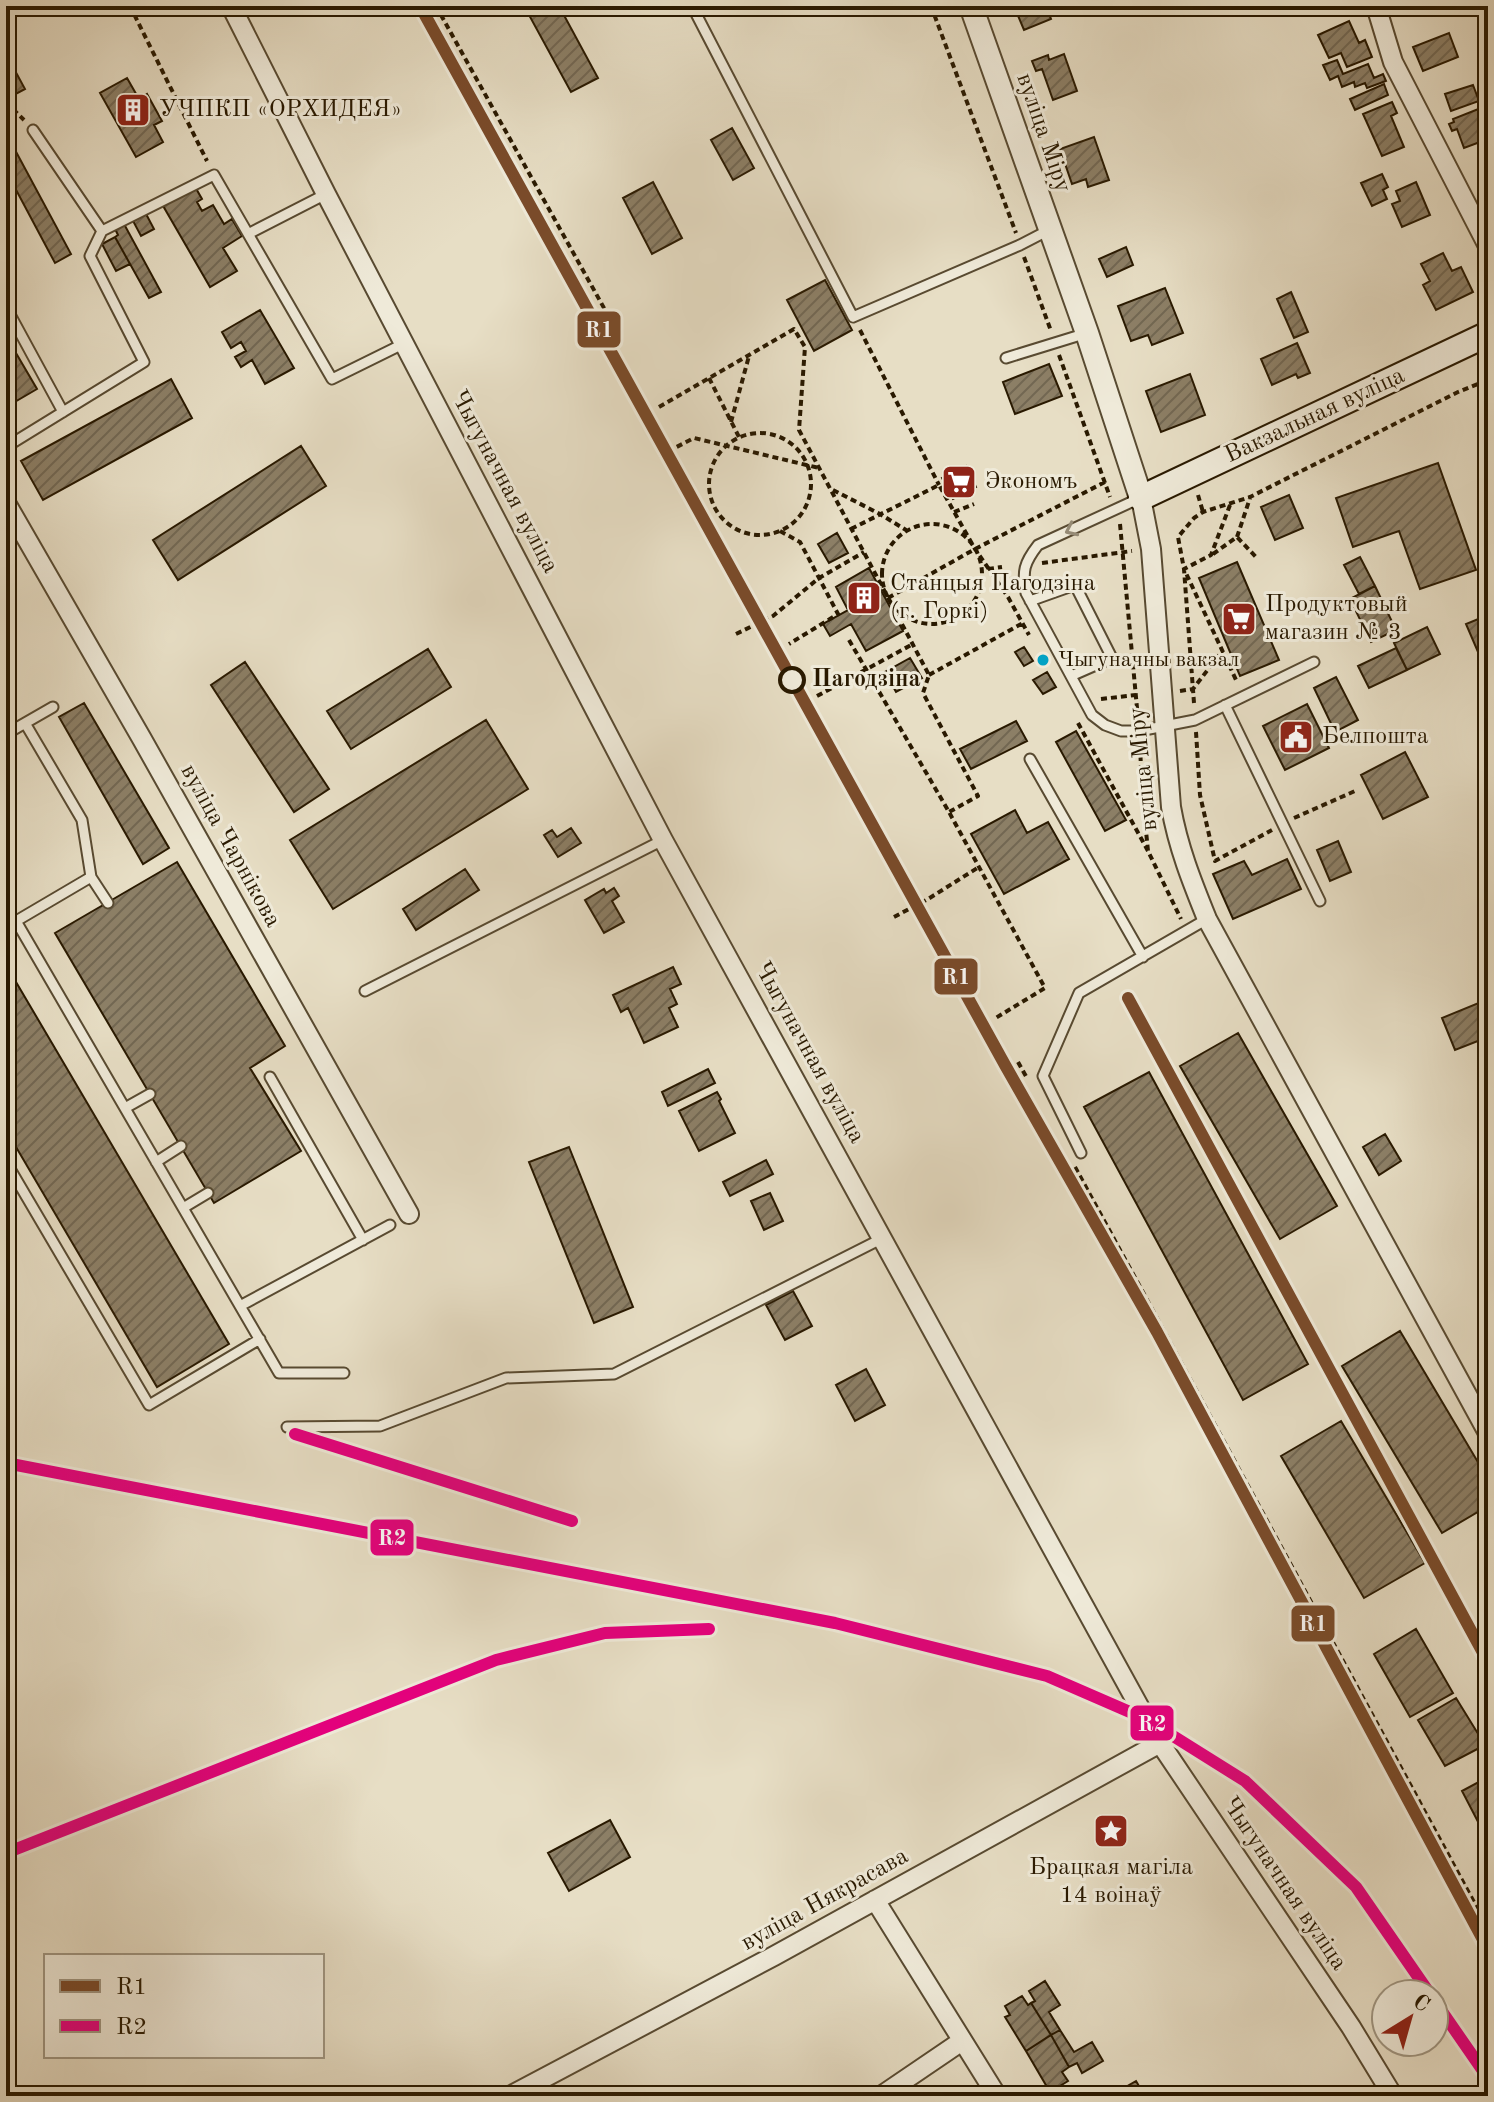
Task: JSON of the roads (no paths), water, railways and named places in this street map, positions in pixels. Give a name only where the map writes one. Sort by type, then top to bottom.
[{"type":"main road","name":"Вакзальная вуліца","points":[[1141,498],[1488,334]]},
{"type":"street","name":"Чыгуначная вуліца","points":[[231,6],[663,840],[1160,1743],[1351,2027],[1393,2096]]},
{"type":"street","name":"вуліца Міру","points":[[971,6],[1087,333],[1141,498],[1151,549],[1168,781],[1176,834],[1186,868],[1207,919],[1488,1433]]},
{"type":"street","points":[[1376,6],[1393,62],[1488,246]]},
{"type":"street","name":"вуліца Чарнікова","points":[[6,503],[409,1214]]},
{"type":"street","name":"вуліца Някрасава","points":[[510,2096],[1160,1743]]},
{"type":"street","points":[[875,1900],[997,2096]]},
{"type":"street","points":[[881,2096],[962,2041]]},
{"type":"lane","points":[[692,6],[853,317],[1049,230]]},
{"type":"lane","points":[[33,130],[102,231]]},
{"type":"lane","points":[[6,447],[144,362],[90,256],[102,231],[214,175],[332,379],[405,343]]},
{"type":"lane","points":[[248,234],[326,194]]},
{"type":"lane","points":[[6,307],[63,412]]},
{"type":"lane","points":[[1006,358],[1087,333]]},
{"type":"lane","points":[[1141,498],[1038,545],[1023,574],[1026,593],[1092,715],[1105,725],[1121,731],[1139,731],[1195,720],[1314,662]]},
{"type":"lane","points":[[1030,601],[1075,585],[1112,658],[1071,676]]},
{"type":"lane","points":[[1225,705],[1320,901]]},
{"type":"lane","points":[[6,734],[53,707]]},
{"type":"lane","points":[[25,723],[82,820],[91,877],[108,903]]},
{"type":"lane","points":[[1030,759],[1143,957]]},
{"type":"lane","points":[[365,991],[663,840]]},
{"type":"lane","points":[[6,927],[91,877]]},
{"type":"lane","points":[[1081,1153],[1043,1076],[1079,993],[1207,919]]},
{"type":"lane","points":[[16,921],[279,1373],[344,1373]]},
{"type":"lane","points":[[270,1077],[363,1240]]},
{"type":"lane","points":[[125,1108],[150,1094]]},
{"type":"lane","points":[[156,1162],[181,1146]]},
{"type":"lane","points":[[6,1162],[149,1405],[260,1339]]},
{"type":"lane","points":[[183,1208],[208,1193]]},
{"type":"lane","points":[[240,1306],[390,1225]]},
{"type":"lane","points":[[287,1427],[380,1426],[506,1378],[614,1374],[883,1238]]},
{"type":"place","name":"УЧПКП «ОРХИДЕЯ»","points":[[133,110]]},
{"type":"place","name":"Экономъ","points":[[959,482]]},
{"type":"place","name":"Станцыя Пагодзіна (г. Горкі)","points":[[864,598]]},
{"type":"place","name":"Продуктовый магазин № 3","points":[[1239,619]]},
{"type":"place","name":"Чыгуначны вакзал","points":[[1043,660]]},
{"type":"place","name":"Пагодзіна","points":[[792,680]]},
{"type":"place","name":"Белпошта","points":[[1296,737]]},
{"type":"place","name":"Брацкая магіла 14 воінаў","points":[[1111,1831]]}]
